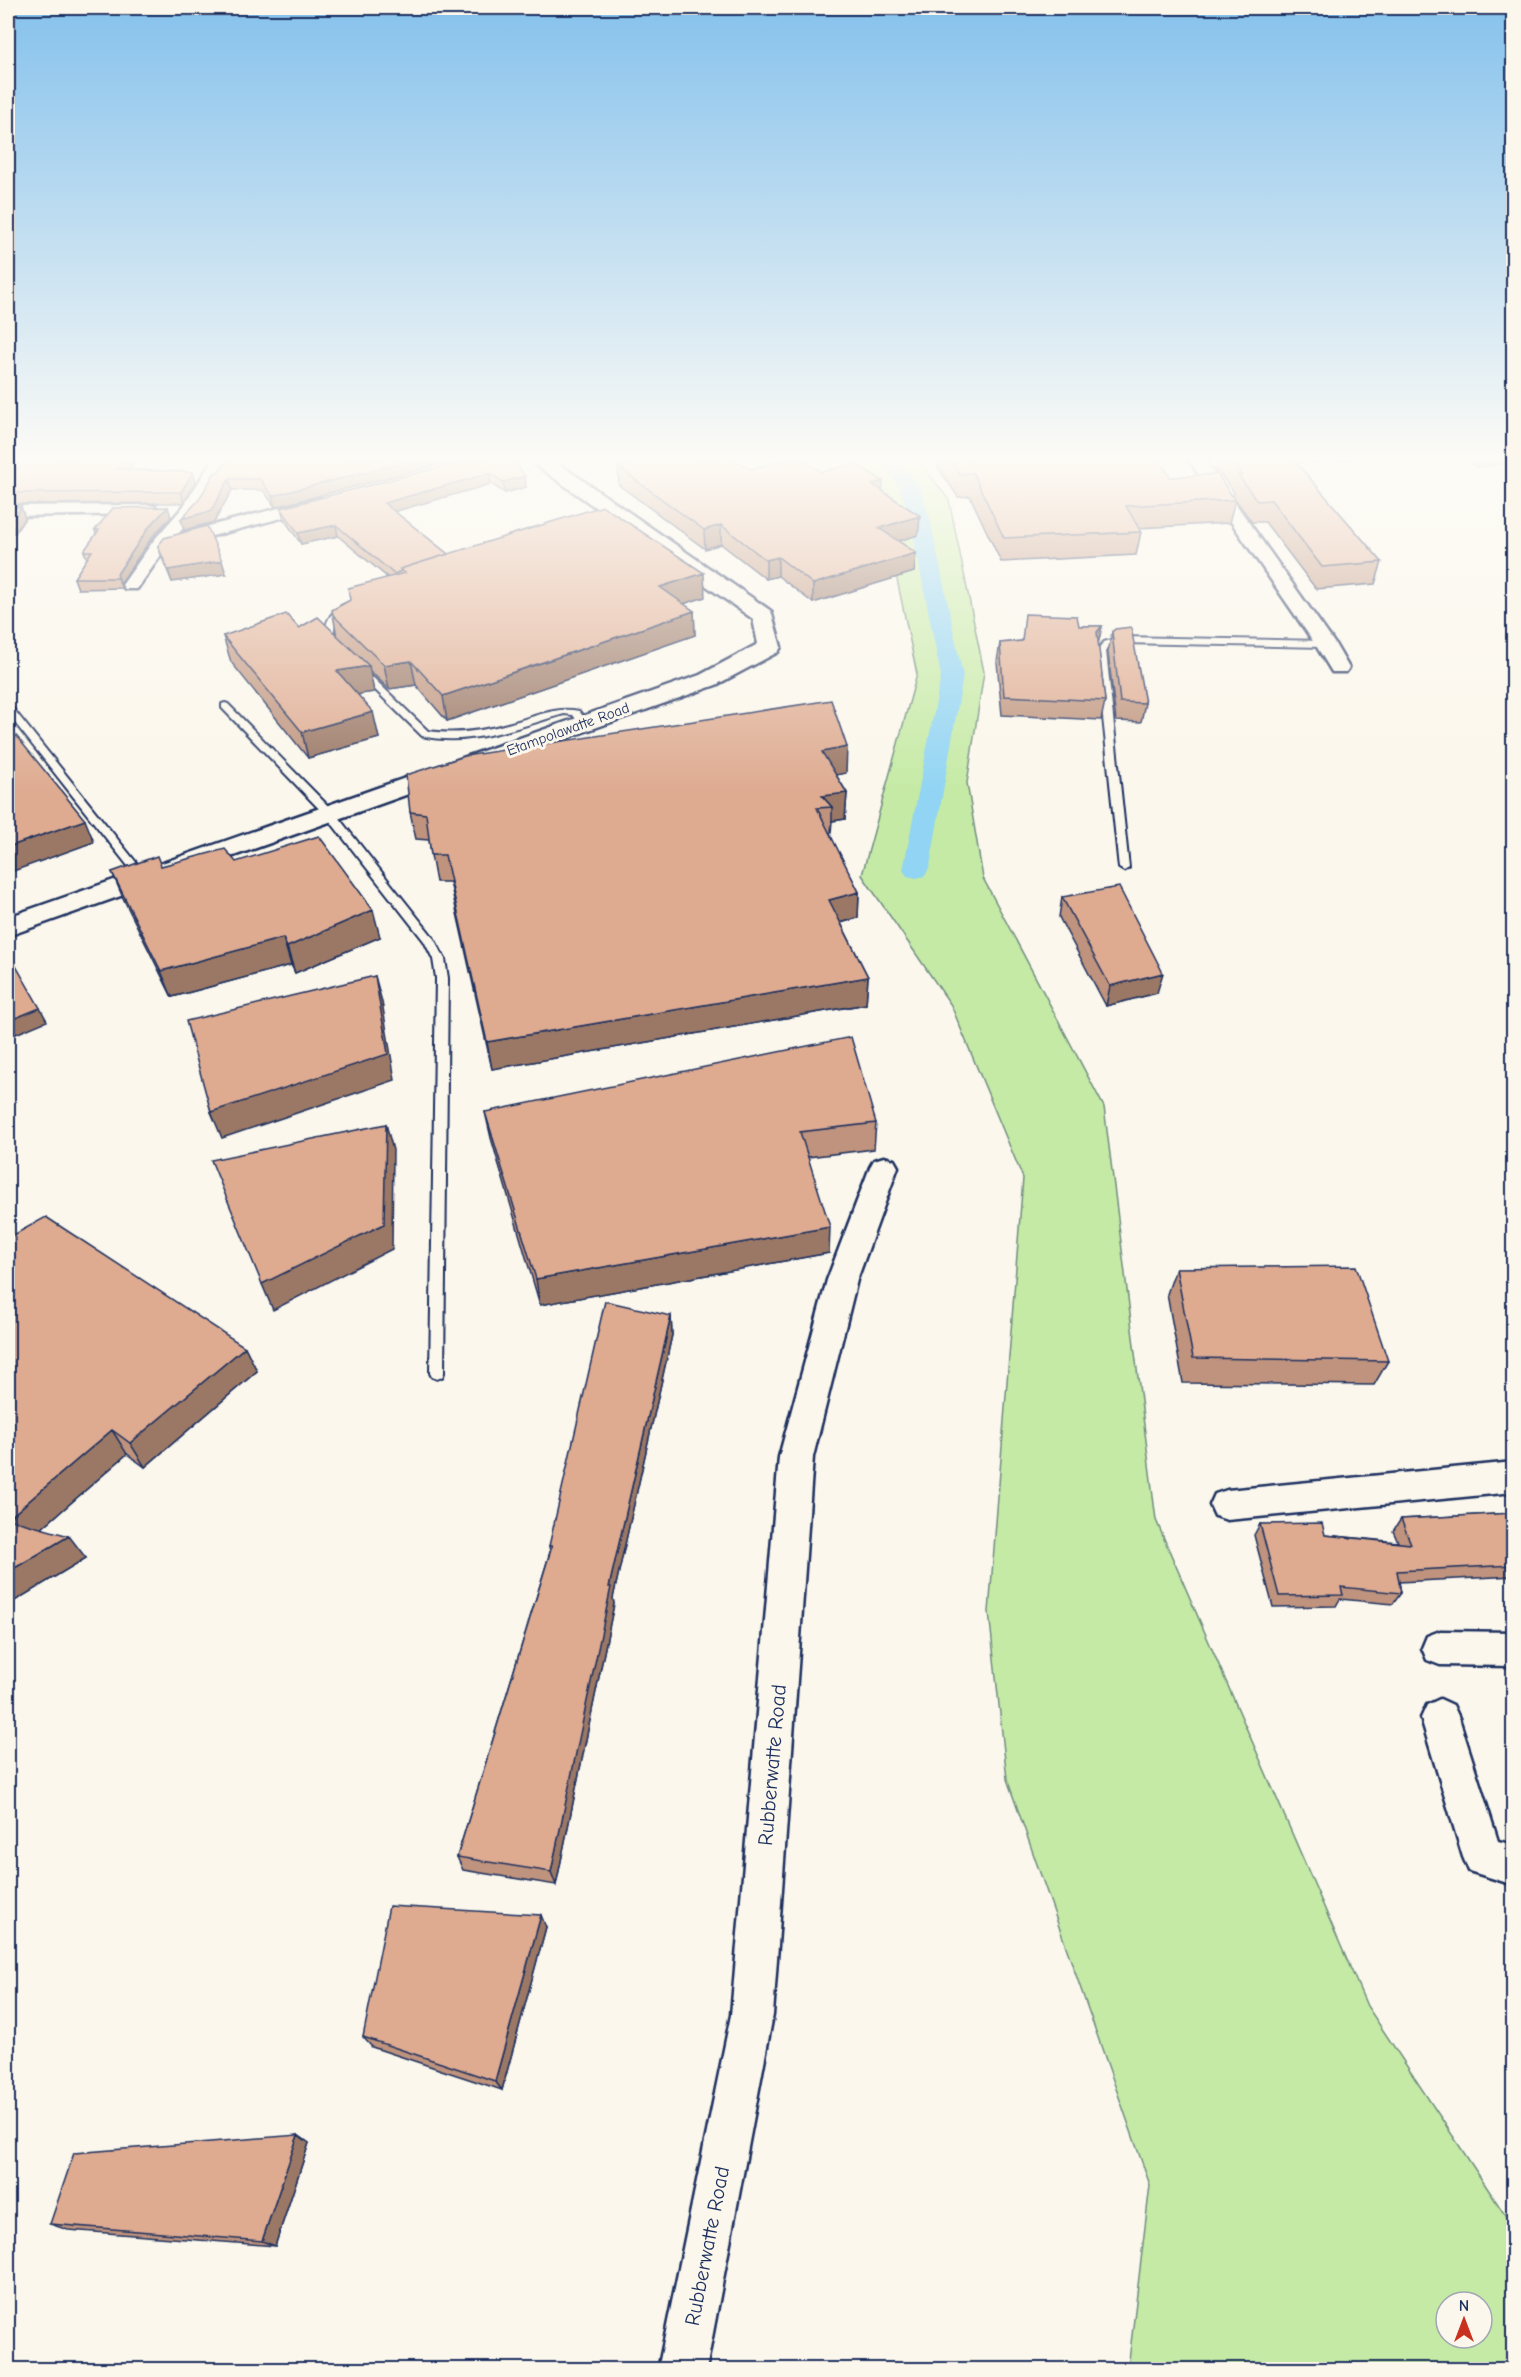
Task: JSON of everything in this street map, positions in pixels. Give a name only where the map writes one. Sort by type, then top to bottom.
[{"type":"street","points":[[131,585],[142,570]]},
{"type":"street","name":"Etampolawatte Road","points":[[8,927],[708,680],[770,646],[763,616],[694,570]]},
{"type":"street","points":[[1273,570],[1339,668]]},
{"type":"street","name":"Rubberwatte Road","points":[[682,2370],[752,2015],[796,1457],[842,1280],[884,1167]]},
{"type":"street","points":[[1227,1505],[1514,1478]]},
{"type":"street","points":[[1440,1648],[1514,1649]]},
{"type":"street","points":[[1440,1718],[1484,1857],[1514,1865]]},
{"type":"lane","points":[[339,650],[330,641],[329,624],[332,616],[340,609],[361,602]]},
{"type":"lane","points":[[1124,868],[1101,651],[1107,644],[1121,640],[1325,644]]},
{"type":"lane","points":[[348,658],[425,734],[439,737],[465,736],[564,711],[576,713],[584,724]]},
{"type":"lane","points":[[225,706],[330,814],[429,940],[439,959],[442,978],[437,1373]]},
{"type":"lane","points":[[8,708],[143,878]]},
{"type":"green space","points":[[895,570],[963,570],[984,672],[967,783],[983,878],[1104,1107],[1156,1520],[1367,2006],[1513,2227],[1513,2369],[1128,2369],[1150,2185],[1007,1779],[989,1612],[1023,1178],[951,1005],[862,875],[917,674]]},
{"type":"building","points":[[79,570],[120,570],[117,574],[118,578],[74,578]]},
{"type":"building","points":[[389,570],[400,570],[401,571],[394,574]]},
{"type":"building","points":[[401,570],[699,570],[704,573],[660,587],[694,611],[443,696],[411,661],[384,665],[333,615],[332,610],[350,600],[348,588],[405,573]]},
{"type":"building","points":[[795,570],[860,570],[813,584]]},
{"type":"building","points":[[286,614],[299,628],[318,617],[369,666],[337,671],[373,712],[302,732],[223,636]]},
{"type":"building","points":[[1025,614],[1077,616],[1079,626],[1102,626],[1097,632],[1105,701],[1004,696],[1000,643],[1022,641]]},
{"type":"building","points":[[1131,627],[1145,703],[1120,702],[1112,632],[1115,629]]},
{"type":"building","points":[[831,700],[847,747],[822,752],[847,793],[822,796],[832,807],[817,808],[859,892],[829,900],[868,977],[487,1042],[445,855],[431,855],[426,814],[410,812],[406,775],[465,756]]},
{"type":"building","points":[[9,727],[85,820],[8,847]]},
{"type":"building","points":[[319,836],[373,910],[287,947],[283,938],[161,971],[112,872],[157,856],[161,866],[225,849],[236,862]]},
{"type":"building","points":[[1119,887],[1163,973],[1110,986],[1062,897]]},
{"type":"building","points":[[8,952],[40,1008],[8,1021]]},
{"type":"building","points":[[375,976],[388,1054],[211,1112],[186,1021]]},
{"type":"building","points":[[851,1037],[876,1123],[800,1132],[830,1227],[536,1279],[485,1112]]},
{"type":"building","points":[[386,1124],[384,1224],[262,1284],[211,1160]]},
{"type":"building","points":[[46,1217],[245,1347],[130,1443],[112,1430],[8,1519],[8,1238]]},
{"type":"building","points":[[1356,1266],[1388,1361],[1193,1358],[1176,1268]]},
{"type":"building","points":[[605,1301],[671,1316],[609,1587],[611,1587],[551,1872],[457,1857],[552,1546],[549,1546]]},
{"type":"building","points":[[1514,1513],[1514,1565],[1397,1571],[1401,1593],[1341,1587],[1343,1595],[1279,1596],[1260,1524],[1322,1523],[1325,1535],[1411,1544],[1401,1519]]},
{"type":"building","points":[[8,1519],[69,1536],[8,1572]]},
{"type":"building","points":[[389,1906],[541,1915],[495,2081],[363,2037]]},
{"type":"building","points":[[298,2135],[262,2241],[50,2224],[74,2153]]},
{"type":"waterway","points":[[917,866],[916,870],[952,676],[930,570]]}]
